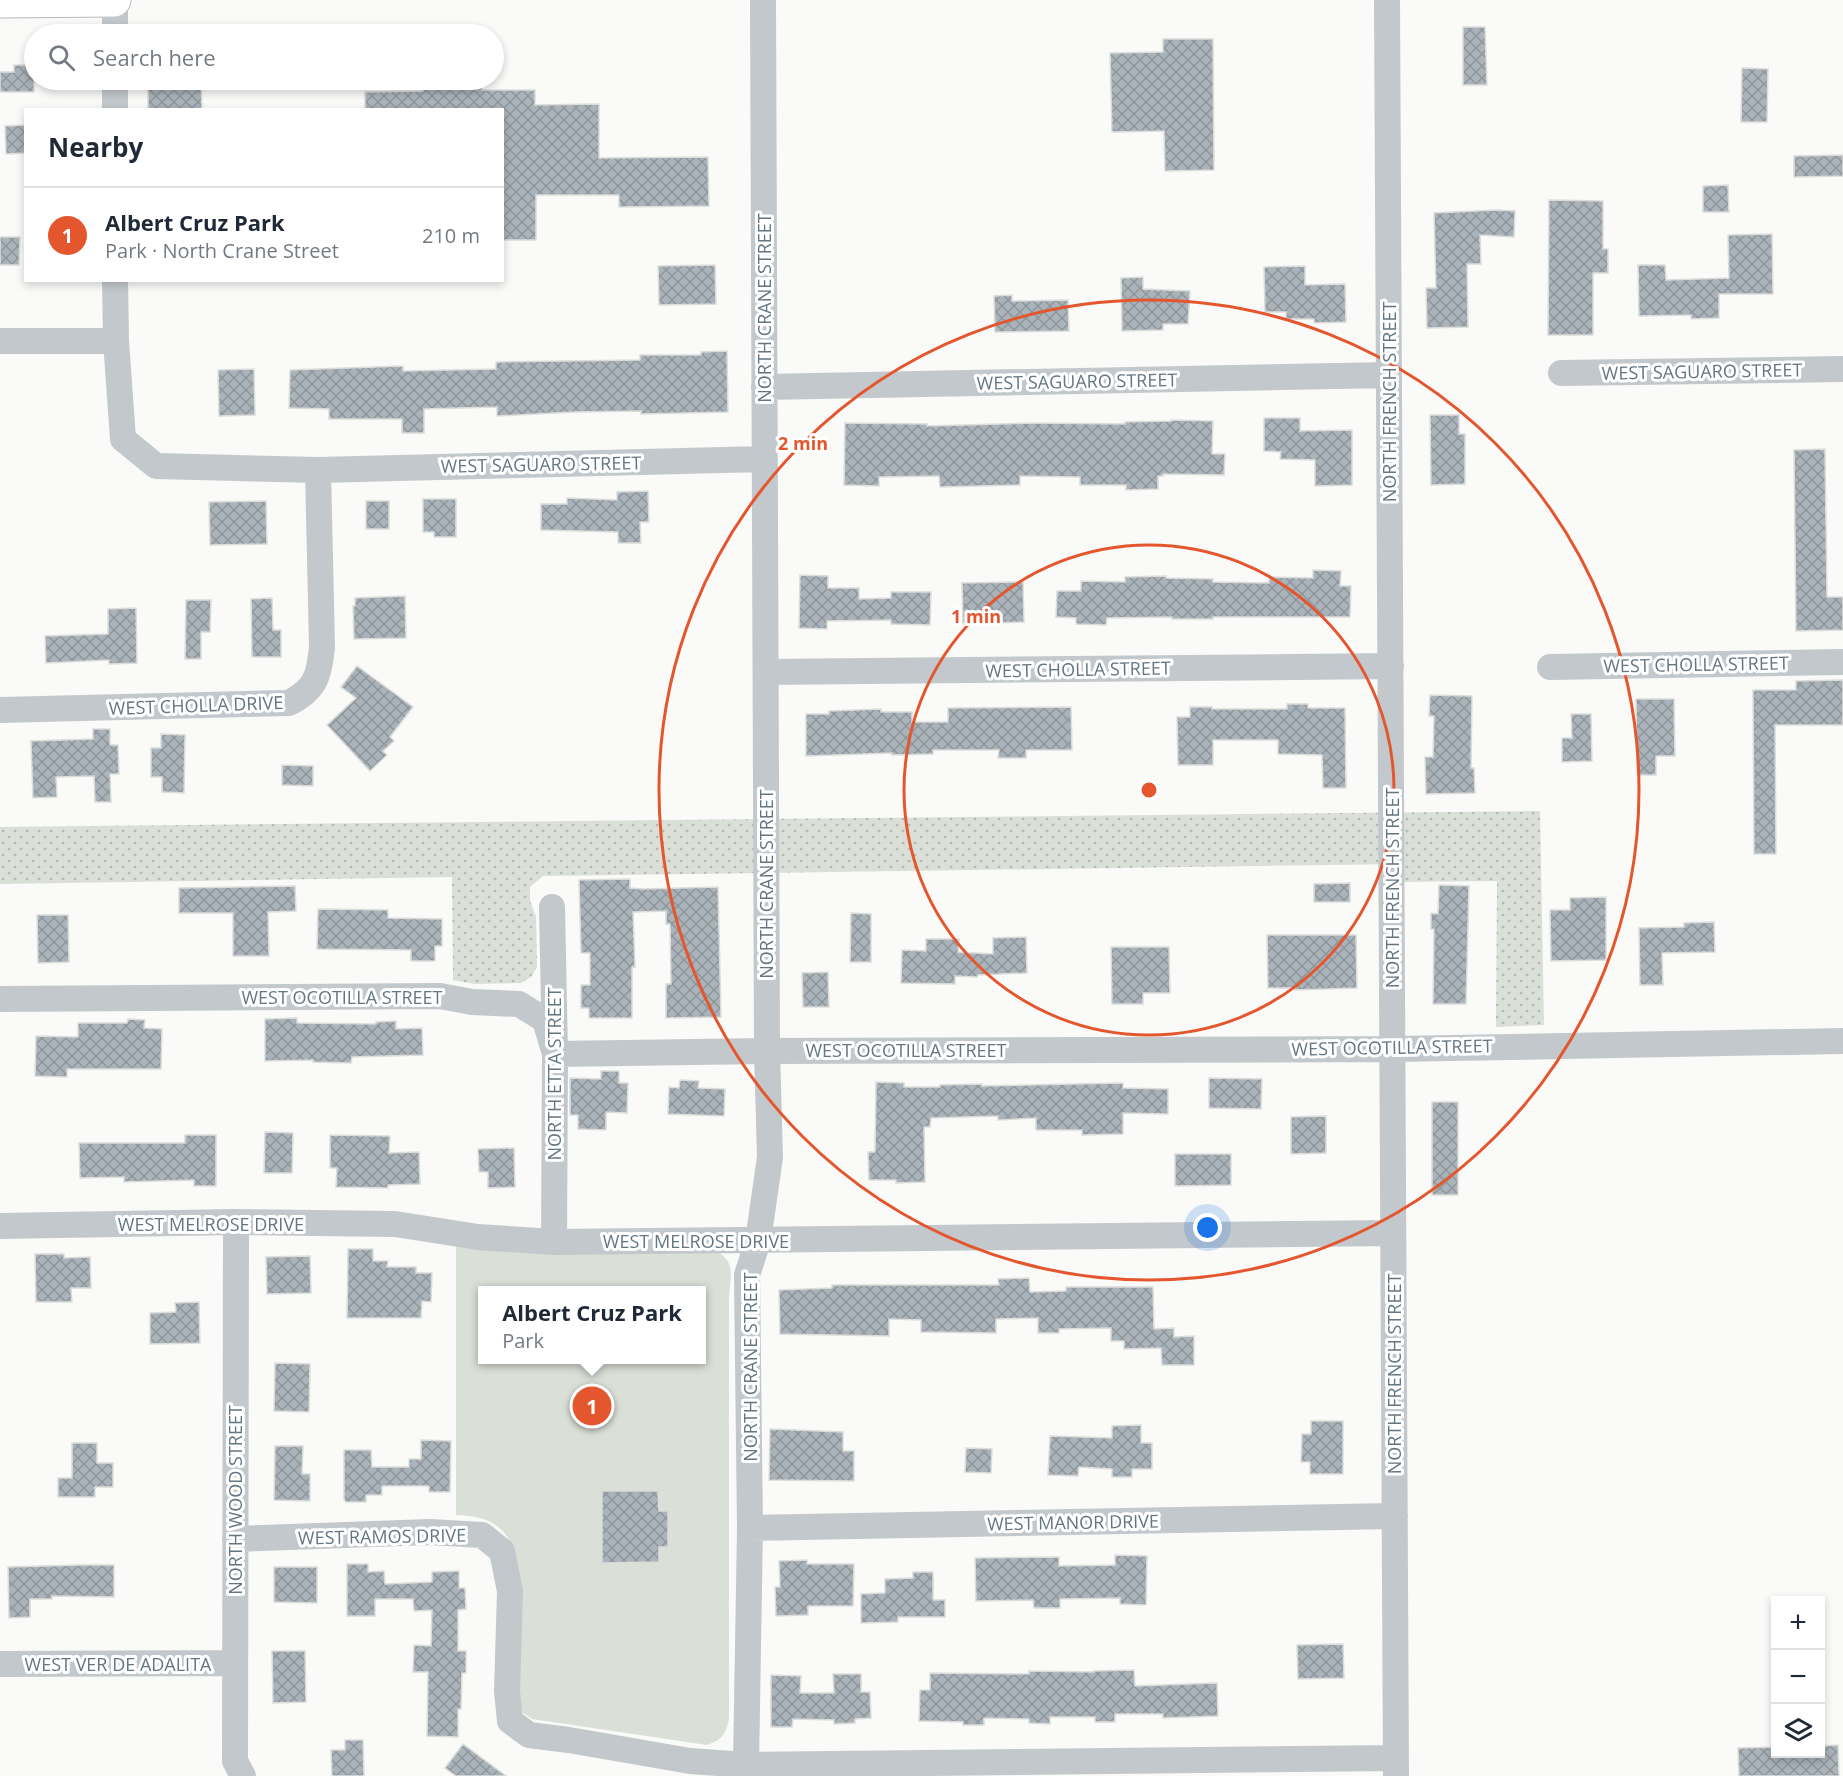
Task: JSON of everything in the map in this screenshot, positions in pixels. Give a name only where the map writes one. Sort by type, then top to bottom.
[{"type":"main road","points":[[0,2],[114,0]]},
{"type":"street","points":[[114,0],[115,24]]},
{"type":"street","name":"NORTH CRANE STREET","points":[[746,1765],[750,1528],[747,1275],[758,1241],[770,1157],[766,1051],[763,0]]},
{"type":"street","name":"NORTH FRENCH STREET","points":[[1387,0],[1396,1767]]},
{"type":"street","points":[[115,90],[115,108]]},
{"type":"street","points":[[115,282],[116,341],[123,439],[156,466],[318,470]]},
{"type":"street","points":[[0,341],[116,341]]},
{"type":"street","name":"WEST SAGUARO STREET","points":[[1562,373],[1843,369]]},
{"type":"street","name":"WEST SAGUARO STREET","points":[[764,387],[1389,375]]},
{"type":"street","name":"WEST SAGUARO STREET","points":[[318,470],[764,459]]},
{"type":"street","name":"WEST CHOLLA DRIVE","points":[[0,710],[289,703],[304,696],[315,683],[320,668],[322,647],[318,470]]},
{"type":"street","name":"WEST CHOLLA STREET","points":[[1550,667],[1843,662]]},
{"type":"street","name":"WEST CHOLLA STREET","points":[[766,672],[1391,666]]},
{"type":"street","name":"NORTH ETTA STREET","points":[[552,907],[555,1054],[554,1242]]},
{"type":"street","name":"WEST OCOTILLA STREET","points":[[0,999],[440,996],[472,1002],[519,1004],[545,1020],[555,1054],[1393,1048],[1843,1041]]},
{"type":"street","name":"WEST MELROSE DRIVE","points":[[0,1226],[236,1222],[395,1224],[478,1237],[554,1242],[1394,1233]]},
{"type":"street","name":"NORTH WOOD STREET","points":[[236,1222],[235,1761],[243,1776]]},
{"type":"street","name":"WEST MANOR DRIVE","points":[[750,1528],[1395,1516]]},
{"type":"street","name":"WEST RAMOS DRIVE","points":[[235,1539],[430,1532],[482,1535],[502,1551],[510,1591],[507,1691],[510,1721],[529,1735],[690,1761],[746,1765],[1396,1767]]},
{"type":"street","name":"WEST VER DE ADALITA","points":[[0,1664],[235,1663]]},
{"type":"shaded area","points":[[1540,811],[1544,1025],[1496,1027],[1497,881],[1402,882],[1402,864],[543,876],[530,887],[530,901],[536,917],[537,967],[531,977],[521,983],[475,984],[453,980],[452,877],[0,884],[0,827]]},
{"type":"shaded area","points":[[456,1237],[713,1250],[725,1258],[729,1263],[731,1275],[729,1296],[729,1719],[720,1739],[707,1745],[532,1719],[523,1713],[519,1702],[519,1570],[516,1556],[507,1536],[500,1528],[470,1516],[456,1515]]},
{"type":"building","points":[[1463,27],[1485,27],[1487,85],[1463,85]]},
{"type":"building","points":[[1163,39],[1213,39],[1214,170],[1165,171],[1164,131],[1112,132],[1110,53],[1163,52]]},
{"type":"building","points":[[14,65],[24,65],[24,90],[34,90],[34,92],[0,92],[0,72],[14,72]]},
{"type":"building","points":[[1742,68],[1768,69],[1767,122],[1741,122]]},
{"type":"building","points":[[148,90],[201,90],[202,108],[148,108]]},
{"type":"building","points":[[535,90],[535,105],[599,104],[599,158],[708,157],[709,206],[619,207],[619,195],[536,195],[536,240],[504,240],[504,108],[365,108],[365,92]]},
{"type":"building","points":[[24,125],[24,153],[6,154],[5,126]]},
{"type":"building","points":[[1843,155],[1843,176],[1794,177],[1794,156]]},
{"type":"building","points":[[1728,185],[1729,212],[1703,212],[1703,186]]},
{"type":"building","points":[[1549,200],[1603,201],[1603,249],[1608,249],[1608,273],[1593,273],[1593,335],[1548,335]]},
{"type":"building","points":[[1515,211],[1514,237],[1480,235],[1481,264],[1467,264],[1468,327],[1427,328],[1426,288],[1436,288],[1434,213]]},
{"type":"building","points":[[1772,234],[1773,294],[1719,294],[1719,318],[1691,319],[1691,315],[1639,316],[1638,265],[1665,265],[1666,280],[1729,278],[1728,235]]},
{"type":"building","points":[[0,237],[20,237],[19,265],[0,265]]},
{"type":"building","points":[[715,265],[716,304],[659,305],[658,266]]},
{"type":"building","points":[[1305,266],[1305,285],[1345,284],[1346,322],[1314,323],[1314,319],[1286,319],[1286,312],[1265,312],[1264,267]]},
{"type":"building","points":[[1143,277],[1143,289],[1190,291],[1188,324],[1163,324],[1163,330],[1122,331],[1121,278]]},
{"type":"building","points":[[1012,295],[1012,301],[1068,300],[1069,331],[995,332],[994,296]]},
{"type":"building","points":[[727,351],[728,412],[641,414],[641,411],[574,412],[497,416],[497,407],[424,409],[424,433],[402,433],[402,419],[329,419],[329,409],[289,408],[290,370],[403,366],[403,371],[496,369],[496,362],[640,360],[640,355],[701,355],[701,352]]},
{"type":"building","points":[[254,369],[255,415],[219,416],[218,370]]},
{"type":"building","points":[[1430,415],[1459,415],[1459,434],[1465,434],[1465,484],[1431,485]]},
{"type":"building","points":[[1264,418],[1300,418],[1300,431],[1352,430],[1352,485],[1315,486],[1315,460],[1280,459],[1281,452],[1264,451]]},
{"type":"building","points":[[1213,421],[1212,454],[1225,454],[1224,475],[1163,474],[1163,476],[1158,476],[1158,489],[1126,490],[1126,485],[1080,485],[1080,477],[1020,476],[1020,485],[940,487],[939,476],[879,477],[879,486],[844,485],[845,423],[927,424],[927,426],[1033,423],[1125,424],[1125,422]]},
{"type":"building","points":[[1825,449],[1827,597],[1843,597],[1843,630],[1796,631],[1794,450]]},
{"type":"building","points":[[648,491],[649,522],[640,522],[641,543],[618,543],[618,532],[541,530],[541,504],[567,504],[567,498],[617,500],[617,492]]},
{"type":"building","points":[[423,499],[456,499],[456,537],[434,537],[434,532],[423,532]]},
{"type":"building","points":[[266,501],[267,544],[210,545],[209,502]]},
{"type":"building","points":[[366,501],[389,501],[389,529],[366,529]]},
{"type":"building","points":[[1313,570],[1341,571],[1340,586],[1351,586],[1350,617],[1107,618],[1106,625],[1076,624],[1076,618],[1056,617],[1057,591],[1081,591],[1081,581],[1125,582],[1125,577],[1166,576],[1166,578],[1213,579],[1213,582],[1269,583],[1269,577],[1313,578]]},
{"type":"building","points":[[800,575],[828,576],[828,588],[859,588],[859,599],[891,598],[891,592],[931,592],[930,625],[891,624],[891,620],[827,621],[827,629],[799,628]]},
{"type":"building","points":[[1023,582],[1024,622],[963,624],[962,583]]},
{"type":"building","points":[[405,596],[406,638],[354,639],[353,606],[355,606],[355,598]]},
{"type":"building","points":[[272,598],[273,630],[281,630],[281,657],[252,657],[251,599]]},
{"type":"building","points":[[186,600],[211,600],[210,632],[201,632],[201,659],[185,659]]},
{"type":"building","points":[[136,608],[137,663],[109,664],[109,660],[46,663],[45,636],[108,634],[108,609]]},
{"type":"building","points":[[357,666],[413,707],[390,737],[394,741],[383,751],[387,755],[370,771],[327,725],[356,698],[341,687]]},
{"type":"building","points":[[1843,680],[1843,725],[1775,725],[1776,854],[1754,854],[1753,690],[1796,690],[1796,681]]},
{"type":"building","points":[[1430,695],[1472,696],[1471,768],[1474,768],[1475,793],[1426,794],[1425,757],[1433,757],[1434,716],[1429,716]]},
{"type":"building","points":[[1636,699],[1674,699],[1675,756],[1656,756],[1656,775],[1637,775]]},
{"type":"building","points":[[1287,704],[1308,704],[1308,708],[1345,708],[1346,788],[1323,788],[1322,755],[1278,754],[1278,740],[1213,740],[1213,765],[1178,765],[1177,717],[1190,717],[1190,707],[1287,709]]},
{"type":"building","points":[[1071,707],[1072,750],[1026,750],[1026,758],[998,758],[999,750],[933,750],[933,754],[806,756],[806,714],[881,709],[881,712],[912,712],[912,722],[948,722],[948,708]]},
{"type":"building","points":[[1571,714],[1591,714],[1592,761],[1562,762],[1562,738],[1572,738]]},
{"type":"building","points":[[93,729],[110,729],[110,745],[118,745],[119,774],[110,774],[111,802],[95,802],[94,776],[56,777],[57,797],[33,798],[31,741],[93,739]]},
{"type":"building","points":[[161,734],[185,735],[184,793],[162,792],[162,777],[151,777],[151,748],[161,748]]},
{"type":"building","points":[[282,765],[313,766],[313,786],[282,785]]},
{"type":"building","points":[[630,879],[630,888],[718,887],[721,1017],[666,1018],[666,984],[671,984],[670,924],[666,924],[666,911],[633,912],[635,967],[632,967],[632,1018],[589,1018],[589,1008],[581,1008],[581,985],[590,985],[590,953],[581,953],[579,880]]},
{"type":"building","points":[[1350,883],[1350,902],[1314,902],[1314,884]]},
{"type":"building","points":[[1439,885],[1469,886],[1466,1004],[1433,1004],[1434,929],[1431,929],[1431,913],[1438,914]]},
{"type":"building","points":[[295,886],[296,911],[268,912],[269,956],[233,956],[233,913],[179,913],[179,888]]},
{"type":"building","points":[[1606,897],[1606,960],[1551,961],[1550,910],[1570,910],[1570,898]]},
{"type":"building","points":[[318,909],[388,910],[388,918],[442,919],[442,946],[435,946],[435,961],[411,961],[411,950],[317,949]]},
{"type":"building","points":[[851,913],[871,914],[871,962],[850,962]]},
{"type":"building","points":[[37,915],[68,915],[69,962],[38,963]]},
{"type":"building","points":[[1714,922],[1715,952],[1662,953],[1663,985],[1640,985],[1639,928],[1684,927],[1684,923]]},
{"type":"building","points":[[1267,935],[1356,935],[1357,988],[1295,990],[1295,988],[1268,988]]},
{"type":"building","points":[[1026,937],[1027,973],[978,975],[977,977],[955,976],[955,984],[901,983],[902,950],[926,951],[926,939],[959,939],[958,952],[993,954],[993,938]]},
{"type":"building","points":[[1111,947],[1169,947],[1170,993],[1143,993],[1143,1004],[1112,1004]]},
{"type":"building","points":[[828,972],[829,1007],[803,1007],[802,973]]},
{"type":"building","points":[[297,1018],[297,1023],[376,1024],[376,1022],[396,1021],[396,1029],[422,1028],[423,1055],[352,1057],[351,1063],[313,1062],[313,1060],[265,1061],[265,1019]]},
{"type":"building","points":[[128,1019],[145,1020],[144,1028],[162,1029],[161,1069],[67,1069],[67,1077],[35,1076],[36,1036],[78,1037],[78,1023],[127,1023]]},
{"type":"building","points":[[601,1071],[619,1071],[619,1083],[628,1083],[627,1113],[606,1112],[606,1130],[578,1129],[578,1115],[570,1115],[570,1078],[601,1079]]},
{"type":"building","points":[[1209,1078],[1262,1079],[1261,1109],[1209,1108]]},
{"type":"building","points":[[680,1080],[699,1081],[698,1088],[725,1089],[724,1116],[668,1114],[669,1087],[679,1088]]},
{"type":"building","points":[[876,1082],[904,1083],[904,1087],[1123,1083],[1123,1088],[1168,1089],[1168,1114],[1123,1113],[1123,1134],[1082,1135],[1082,1130],[1036,1130],[1036,1118],[998,1120],[998,1116],[931,1118],[930,1127],[924,1127],[925,1182],[896,1183],[896,1180],[869,1180],[868,1152],[875,1152]]},
{"type":"building","points":[[1432,1102],[1458,1102],[1458,1195],[1432,1195]]},
{"type":"building","points":[[1326,1116],[1326,1153],[1291,1154],[1291,1117]]},
{"type":"building","points":[[265,1132],[293,1133],[292,1173],[264,1173]]},
{"type":"building","points":[[185,1135],[216,1135],[216,1186],[194,1186],[194,1180],[124,1182],[124,1177],[80,1178],[79,1143],[185,1143]]},
{"type":"building","points":[[330,1135],[390,1136],[389,1153],[419,1152],[420,1184],[388,1185],[388,1188],[336,1187],[337,1168],[330,1168]]},
{"type":"building","points":[[514,1148],[515,1187],[488,1188],[488,1172],[479,1172],[478,1149]]},
{"type":"building","points":[[1175,1154],[1231,1154],[1231,1185],[1175,1186]]},
{"type":"building","points":[[348,1249],[373,1249],[373,1261],[388,1261],[387,1267],[416,1267],[416,1273],[432,1273],[431,1302],[422,1301],[421,1318],[347,1318]]},
{"type":"building","points":[[35,1254],[64,1254],[64,1258],[90,1257],[91,1288],[71,1288],[72,1302],[36,1302]]},
{"type":"building","points":[[310,1256],[311,1293],[267,1294],[266,1257]]},
{"type":"building","points":[[1029,1278],[1030,1292],[1066,1291],[1066,1287],[1153,1287],[1154,1329],[1174,1328],[1174,1337],[1194,1336],[1194,1365],[1162,1365],[1161,1348],[1124,1349],[1124,1341],[1111,1341],[1111,1328],[1059,1329],[1059,1333],[1038,1333],[1038,1318],[996,1319],[996,1333],[921,1332],[921,1320],[889,1319],[889,1336],[780,1334],[779,1290],[832,1288],[832,1285],[999,1285],[998,1279]]},
{"type":"building","points":[[199,1302],[200,1343],[150,1344],[150,1313],[176,1312],[175,1303]]},
{"type":"building","points":[[275,1363],[310,1364],[309,1412],[274,1411]]},
{"type":"building","points":[[1311,1421],[1343,1421],[1343,1474],[1310,1474],[1310,1462],[1301,1462],[1302,1434],[1311,1434]]},
{"type":"building","points":[[1141,1425],[1141,1443],[1152,1443],[1152,1469],[1132,1469],[1132,1477],[1112,1477],[1112,1469],[1079,1467],[1078,1476],[1048,1475],[1050,1436],[1112,1438],[1112,1426]]},
{"type":"building","points":[[770,1429],[843,1432],[843,1451],[854,1451],[854,1481],[769,1480]]},
{"type":"building","points":[[421,1440],[451,1441],[450,1492],[429,1492],[429,1486],[382,1486],[382,1495],[366,1495],[366,1502],[346,1502],[344,1500],[344,1450],[371,1450],[372,1467],[409,1467],[409,1459],[421,1459]]},
{"type":"building","points":[[72,1443],[97,1443],[97,1463],[113,1463],[113,1487],[95,1487],[95,1497],[58,1497],[58,1478],[72,1478]]},
{"type":"building","points":[[275,1446],[303,1446],[302,1474],[310,1474],[310,1501],[274,1500]]},
{"type":"building","points":[[966,1448],[992,1449],[991,1473],[965,1472]]},
{"type":"building","points":[[602,1491],[658,1491],[659,1511],[668,1511],[668,1547],[659,1547],[659,1562],[602,1563]]},
{"type":"building","points":[[1115,1555],[1147,1556],[1146,1605],[1120,1604],[1120,1598],[1060,1599],[1060,1608],[1034,1608],[1033,1600],[976,1601],[975,1558],[1059,1557],[1059,1566],[1115,1565]]},
{"type":"building","points":[[807,1560],[807,1564],[854,1564],[853,1606],[808,1606],[808,1615],[776,1616],[775,1587],[780,1587],[779,1561]]},
{"type":"building","points":[[347,1564],[368,1564],[368,1572],[384,1571],[385,1584],[432,1582],[432,1572],[459,1571],[459,1588],[465,1588],[466,1609],[458,1610],[458,1651],[466,1651],[466,1673],[462,1673],[458,1737],[427,1736],[428,1672],[413,1672],[414,1645],[431,1646],[432,1610],[414,1611],[413,1599],[375,1599],[375,1616],[347,1616]]},
{"type":"building","points":[[114,1565],[114,1597],[52,1596],[52,1599],[30,1599],[30,1617],[9,1618],[8,1567]]},
{"type":"building","points":[[274,1567],[317,1567],[317,1603],[274,1602]]},
{"type":"building","points":[[913,1572],[933,1572],[933,1600],[945,1600],[945,1617],[898,1617],[898,1622],[861,1623],[861,1594],[885,1593],[885,1579],[913,1578]]},
{"type":"building","points":[[1343,1644],[1344,1678],[1298,1679],[1297,1645]]},
{"type":"building","points":[[272,1651],[305,1651],[306,1702],[273,1703]]},
{"type":"building","points":[[1134,1670],[1135,1686],[1217,1683],[1218,1716],[1163,1718],[1163,1714],[1115,1714],[1115,1722],[1095,1722],[1095,1717],[1050,1717],[1050,1724],[1029,1723],[1029,1719],[984,1718],[984,1725],[919,1721],[920,1690],[930,1690],[930,1673],[1029,1674],[1029,1671]]},
{"type":"building","points":[[833,1674],[861,1674],[861,1692],[870,1692],[871,1718],[855,1719],[855,1723],[834,1724],[834,1720],[793,1719],[792,1727],[771,1727],[771,1675],[801,1676],[800,1693],[834,1693]]},
{"type":"building","points":[[345,1740],[363,1740],[364,1776],[332,1776],[331,1750],[345,1750]]},
{"type":"building","points":[[463,1744],[506,1776],[456,1776],[445,1768]]},
{"type":"building","points":[[1838,1745],[1839,1776],[1739,1776],[1738,1748],[1771,1747],[1771,1758],[1825,1758],[1825,1746]]},
{"type":"place","name":"Albert Cruz Park","points":[[592,1406]]}]
